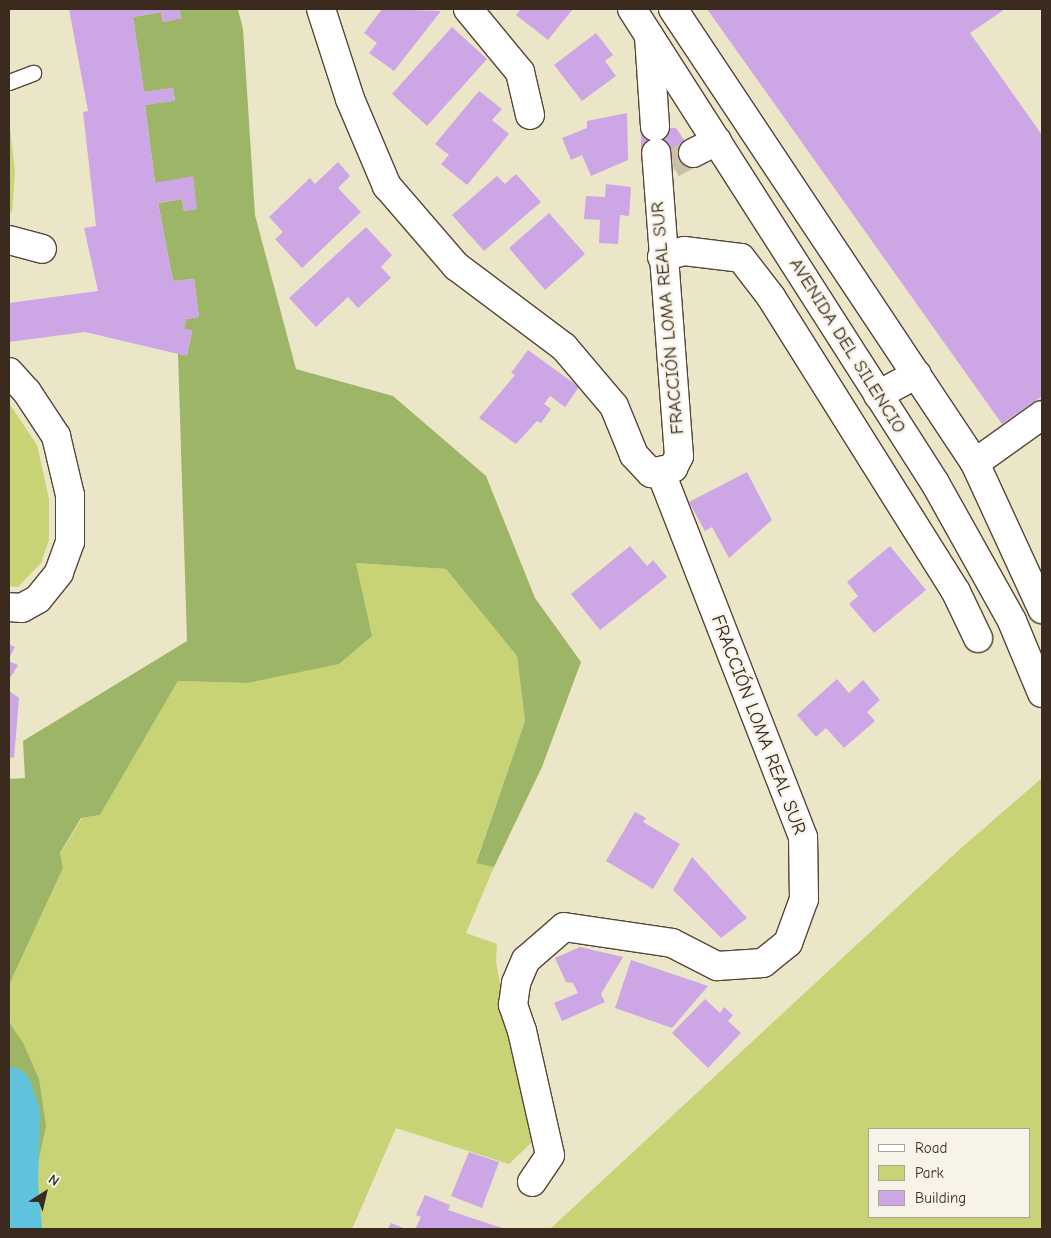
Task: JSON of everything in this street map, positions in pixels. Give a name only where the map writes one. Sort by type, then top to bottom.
[{"type":"street","points":[[321,9],[350,99],[387,186],[456,266],[564,347],[614,406],[640,466],[650,473],[661,473]]},
{"type":"street","points":[[468,9],[520,72],[530,115]]},
{"type":"street","name":"AVENIDA DEL SILENCIO","points":[[632,9],[935,483],[1007,612],[1042,693]]},
{"type":"street","points":[[672,9],[975,463],[1042,609]]},
{"type":"street","points":[[648,32],[655,127]]},
{"type":"street","name":"FRACCIÓN LOMA REAL SUR","points":[[532,1182],[550,1155],[513,1005],[516,983],[526,960],[564,927],[672,943],[716,966],[763,963],[788,943],[804,899],[803,837],[661,473],[673,468],[679,456],[662,257],[669,160],[717,141]]},
{"type":"street","points":[[9,240],[42,249]]},
{"type":"street","points":[[662,257],[684,252],[741,258],[771,297],[956,592],[978,638]]},
{"type":"street","points":[[9,372],[27,392],[56,436],[70,495],[70,542],[59,572],[38,599],[22,608],[9,607]]},
{"type":"street","points":[[878,395],[917,374]]},
{"type":"street","points":[[975,463],[1042,415]]},
{"type":"lane","points":[[9,82],[33,73]]},
{"type":"green space","points":[[179,9],[238,9],[243,29],[255,215],[296,369],[393,396],[486,476],[535,598],[581,662],[542,767],[494,867],[476,863],[525,721],[517,656],[446,569],[356,563],[372,636],[339,664],[247,683],[178,681],[100,815],[81,818],[60,853],[63,868],[9,985],[9,779],[25,778],[23,741],[187,641],[178,354],[187,355],[192,331],[184,329],[186,319],[199,317],[194,279],[173,281],[158,203],[182,199],[184,211],[196,209],[193,177],[155,183],[145,105],[175,100],[173,88],[144,92],[133,17],[161,12],[163,22],[181,18]]},
{"type":"green space","points":[[9,119],[15,172],[12,213],[9,212]]},
{"type":"green space","points":[[9,403],[37,445],[49,499],[49,540],[41,563],[18,587],[9,586]]},
{"type":"green space","points":[[356,563],[446,569],[517,656],[525,721],[476,862],[494,867],[466,933],[497,944],[496,961],[509,1035],[523,1087],[532,1142],[509,1164],[396,1128],[352,1229],[15,1229],[18,1223],[9,985],[63,868],[60,854],[82,818],[100,815],[178,681],[247,683],[372,636]]},
{"type":"green space","points":[[1042,778],[1042,1229],[550,1229],[960,849]]},
{"type":"green space","points":[[9,1022],[23,1043],[39,1079],[46,1126],[35,1176],[15,1229],[9,1229]]},
{"type":"building","points":[[69,9],[179,9],[181,18],[163,22],[161,12],[133,17],[144,92],[173,88],[175,101],[145,105],[155,183],[193,176],[197,209],[184,211],[182,199],[158,203],[173,281],[194,279],[199,317],[186,319],[184,329],[192,330],[187,356],[85,332],[9,342],[9,303],[98,291],[84,228],[96,226],[83,112],[88,111]]},
{"type":"building","points":[[382,9],[441,11],[394,71],[369,53],[377,43],[364,33]]},
{"type":"building","points":[[521,9],[573,9],[548,40],[516,15]]},
{"type":"building","points":[[707,9],[1005,9],[970,33],[1042,135],[1042,396],[1002,424]]},
{"type":"building","points":[[452,27],[487,59],[427,126],[392,94]]},
{"type":"building","points":[[596,33],[613,55],[605,61],[616,76],[582,101],[554,65]]},
{"type":"building","points":[[479,91],[502,109],[492,120],[509,134],[467,185],[441,164],[449,155],[435,144]]},
{"type":"building","points":[[627,113],[628,160],[591,176],[582,155],[571,160],[562,138],[587,128],[587,121]]},
{"type":"building","points":[[641,128],[676,128],[697,159],[677,172],[666,154],[641,154]]},
{"type":"building","points":[[338,162],[350,176],[338,188],[361,212],[302,268],[275,239],[283,232],[269,217],[310,178],[315,184]]},
{"type":"building","points":[[516,174],[541,202],[484,251],[452,215],[497,176],[505,184]]},
{"type":"building","points":[[606,184],[631,187],[629,216],[620,215],[618,244],[599,243],[600,220],[584,219],[586,196],[605,197]]},
{"type":"building","points":[[549,213],[585,254],[545,290],[509,248]]},
{"type":"building","points":[[366,227],[392,255],[381,267],[391,278],[358,308],[348,297],[316,327],[289,298]]},
{"type":"building","points":[[528,350],[579,387],[565,407],[550,396],[544,404],[551,409],[541,423],[537,421],[516,444],[479,418],[515,375],[511,373]]},
{"type":"building","points":[[747,472],[772,520],[729,558],[712,527],[705,531],[689,502]]},
{"type":"building","points":[[630,546],[647,566],[653,560],[667,577],[600,630],[571,594]]},
{"type":"building","points":[[890,546],[926,590],[874,633],[849,604],[858,596],[847,582]]},
{"type":"building","points":[[9,644],[15,647],[9,659]]},
{"type":"building","points":[[9,661],[18,665],[11,677],[9,675]]},
{"type":"building","points":[[837,679],[849,693],[863,680],[880,700],[867,712],[875,721],[844,748],[826,728],[816,737],[797,715]]},
{"type":"building","points":[[9,691],[19,698],[14,758],[9,757]]},
{"type":"building","points":[[635,812],[646,818],[643,822],[680,844],[653,889],[606,861]]},
{"type":"building","points":[[692,857],[747,918],[721,938],[673,890]]},
{"type":"building","points":[[580,947],[623,957],[601,994],[605,1002],[562,1021],[554,1003],[578,993],[573,983],[566,982],[555,958]]},
{"type":"building","points":[[631,960],[708,986],[672,1028],[615,1008]]},
{"type":"building","points":[[705,999],[720,1013],[724,1007],[733,1015],[728,1021],[741,1033],[708,1068],[672,1033]]},
{"type":"building","points":[[469,1152],[499,1162],[482,1208],[451,1196]]},
{"type":"building","points":[[425,1195],[450,1205],[448,1210],[505,1229],[415,1229],[421,1217],[416,1215]]},
{"type":"building","points":[[391,1223],[406,1229],[388,1229]]},
{"type":"waterway","points":[[9,1090],[17,1115],[15,1183],[19,1229]]},
{"type":"tunnel","points":[[672,164],[693,153]]}]
